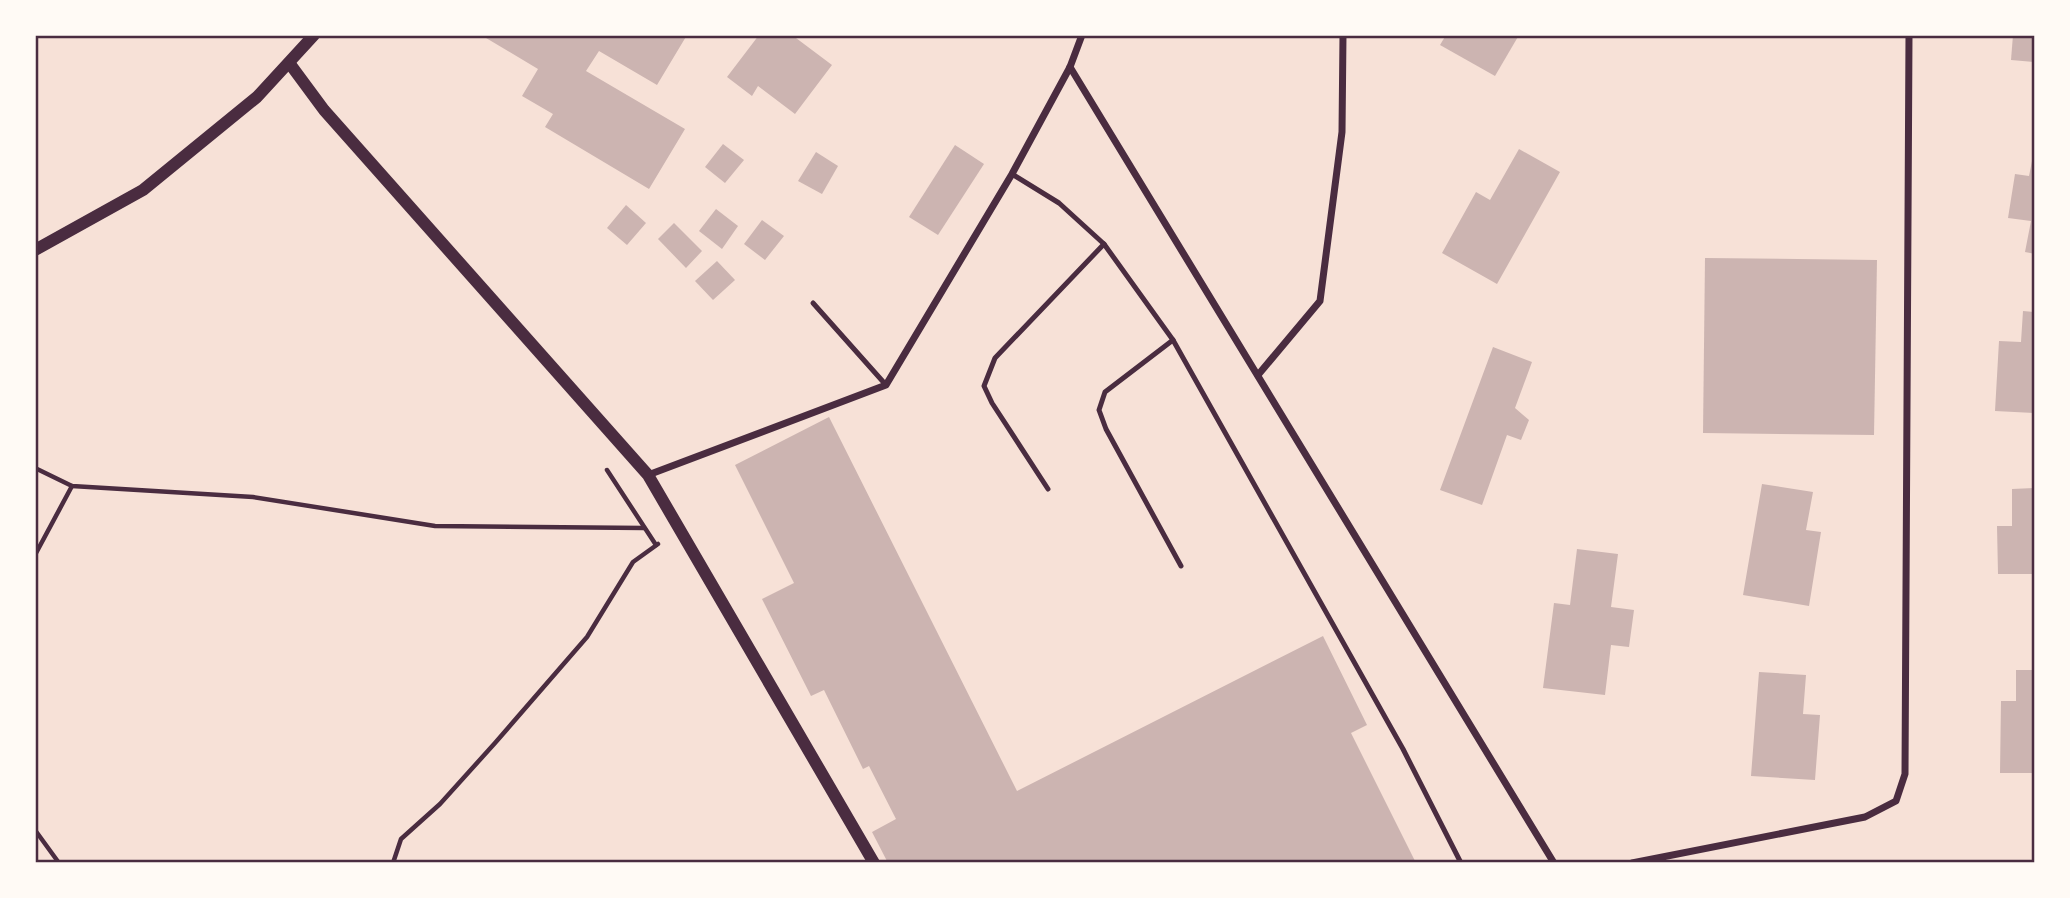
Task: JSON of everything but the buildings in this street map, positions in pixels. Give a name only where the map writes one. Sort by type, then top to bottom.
[{"type":"street","points":[[35,250],[143,190],[257,97],[314,35]]},
{"type":"street","points":[[648,475],[886,384],[1012,174],[1070,67],[1082,35]]},
{"type":"street","points":[[1258,375],[1320,301],[1342,132],[1343,35]]},
{"type":"street","points":[[1632,863],[1865,817],[1896,801],[1905,774],[1909,35]]},
{"type":"street","points":[[290,64],[324,110],[648,475],[874,863]]},
{"type":"street","points":[[1070,67],[1554,863]]},
{"type":"lane","points":[[1012,174],[1059,202],[1104,244],[1173,340],[1403,749],[1461,863]]},
{"type":"lane","points":[[1048,489],[992,403],[984,386],[995,358],[1104,244]]},
{"type":"lane","points":[[813,303],[886,384]]},
{"type":"lane","points":[[1173,340],[1105,392],[1099,410],[1106,429],[1181,566]]},
{"type":"path","points":[[606,467],[656,545]]},
{"type":"path","points":[[35,468],[72,486],[253,497],[435,526],[645,528]]},
{"type":"path","points":[[35,555],[72,486]]},
{"type":"path","points":[[393,863],[401,839],[440,804],[587,637],[633,562],[679,529]]},
{"type":"path","points":[[35,830],[60,863]]}]
